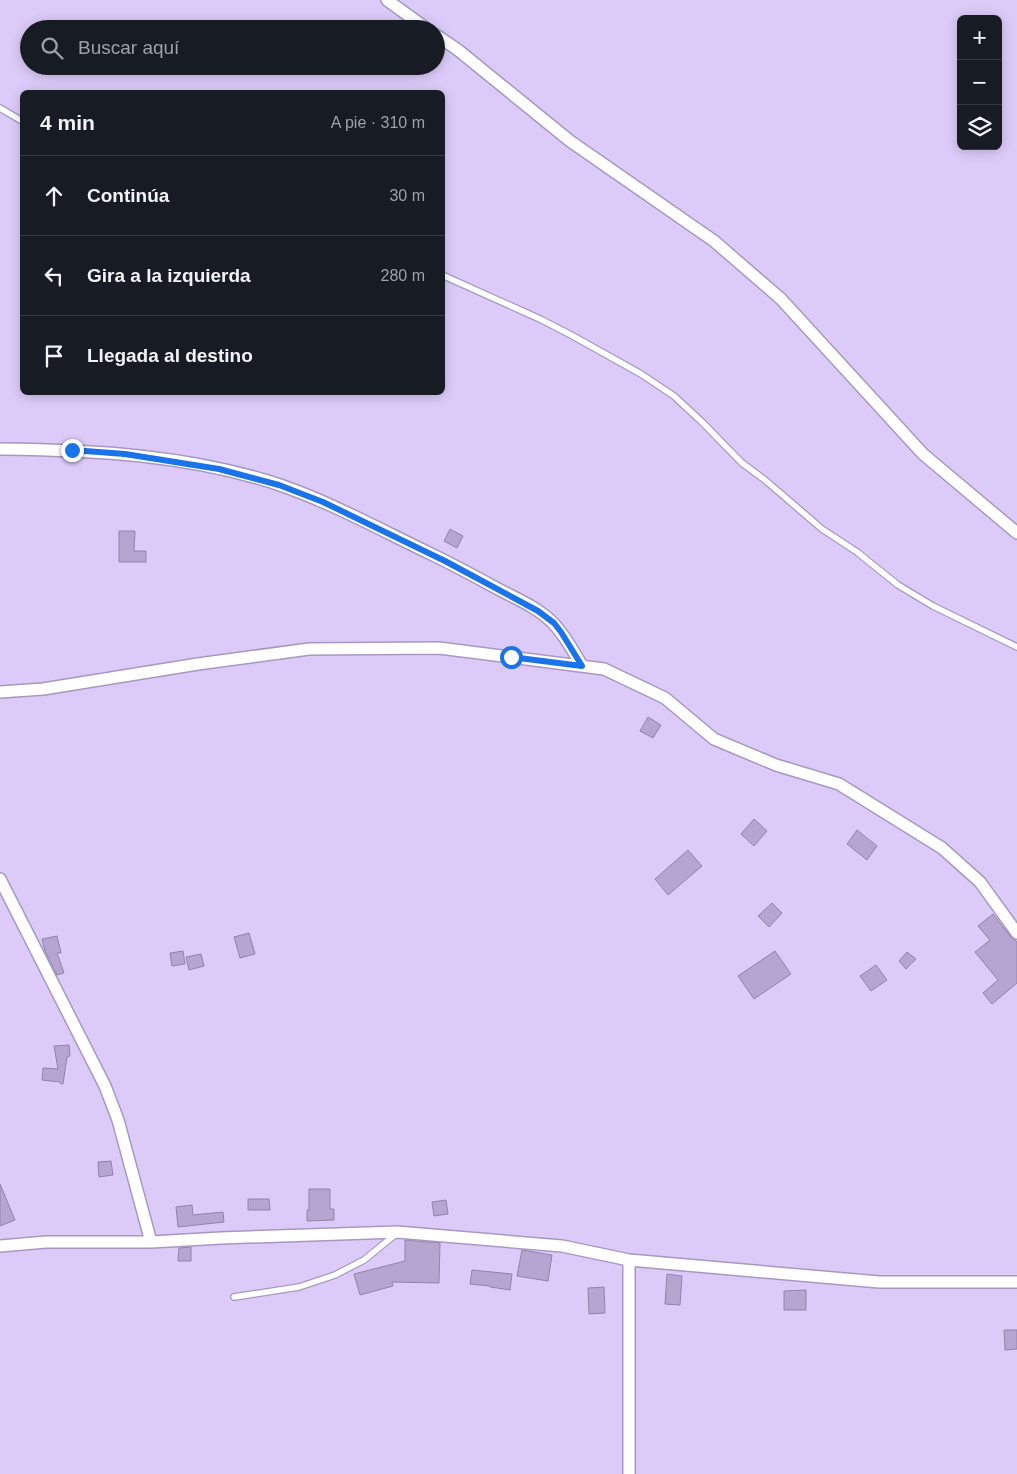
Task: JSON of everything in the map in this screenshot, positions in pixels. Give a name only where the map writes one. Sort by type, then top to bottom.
[{"type":"street","points":[[387,0],[415,20]]},
{"type":"street","points":[[445,41],[570,141],[714,240],[781,299],[923,454],[1017,533]]},
{"type":"street","points":[[0,449],[72,450],[125,454],[188,463],[249,476],[301,493],[345,512],[530,605],[554,623],[582,666]]},
{"type":"street","points":[[0,692],[43,689],[309,648],[439,648],[604,669],[665,698],[714,739],[776,765],[839,784],[942,848],[980,882],[1017,933]]},
{"type":"street","points":[[0,879],[105,1086],[118,1120],[152,1242]]},
{"type":"street","points":[[0,1246],[46,1242],[152,1242],[231,1237],[397,1232],[562,1246],[629,1260],[879,1282],[1017,1282]]},
{"type":"street","points":[[629,1260],[629,1474]]},
{"type":"lane","points":[[0,108],[20,120]]},
{"type":"lane","points":[[445,276],[557,327],[666,390],[702,422],[742,462],[822,529],[857,552],[898,585],[933,606],[1017,647]]},
{"type":"lane","points":[[234,1297],[299,1287],[335,1275],[364,1260],[397,1232]]},
{"type":"building","points":[[450,529],[463,536],[457,548],[444,541]]},
{"type":"building","points":[[119,531],[135,531],[134,551],[146,551],[146,562],[119,562]]},
{"type":"building","points":[[648,717],[661,725],[653,738],[640,731]]},
{"type":"building","points":[[754,819],[767,831],[754,846],[741,834]]},
{"type":"building","points":[[857,830],[877,846],[867,860],[847,844]]},
{"type":"building","points":[[688,850],[702,866],[668,895],[655,879]]},
{"type":"building","points":[[772,903],[782,913],[769,927],[758,916]]},
{"type":"building","points":[[993,914],[1017,942],[1017,983],[992,1004],[983,993],[998,980],[975,952],[990,940],[978,926]]},
{"type":"building","points":[[249,933],[255,954],[240,958],[234,937]]},
{"type":"building","points":[[57,936],[61,953],[57,953],[64,973],[57,975],[45,951],[42,939]]},
{"type":"building","points":[[183,951],[185,964],[172,966],[170,953]]},
{"type":"building","points":[[775,951],[791,974],[754,999],[738,976]]},
{"type":"building","points":[[907,952],[916,959],[906,969],[899,961]]},
{"type":"building","points":[[201,954],[204,966],[189,970],[186,957]]},
{"type":"building","points":[[876,965],[887,980],[871,991],[860,976]]},
{"type":"building","points":[[69,1045],[70,1056],[67,1057],[63,1084],[42,1080],[43,1068],[58,1069],[54,1046]]},
{"type":"building","points":[[111,1161],[113,1175],[99,1177],[98,1162]]},
{"type":"building","points":[[0,1184],[15,1220],[0,1226]]},
{"type":"building","points":[[309,1189],[330,1189],[330,1209],[334,1209],[334,1220],[307,1221]]},
{"type":"building","points":[[248,1199],[269,1199],[270,1210],[248,1210]]},
{"type":"building","points":[[446,1200],[448,1214],[434,1216],[432,1202]]},
{"type":"building","points":[[192,1205],[193,1215],[223,1212],[224,1222],[178,1227],[176,1207]]},
{"type":"building","points":[[405,1240],[440,1243],[439,1283],[392,1282],[393,1286],[360,1295],[354,1274],[405,1261]]},
{"type":"building","points":[[191,1247],[191,1261],[178,1261],[179,1248]]},
{"type":"building","points":[[522,1250],[552,1255],[548,1281],[517,1276]]},
{"type":"building","points":[[472,1270],[512,1274],[510,1290],[470,1284]]},
{"type":"building","points":[[667,1274],[682,1276],[680,1305],[665,1304]]},
{"type":"building","points":[[604,1287],[605,1313],[589,1314],[588,1288]]},
{"type":"building","points":[[806,1290],[806,1310],[784,1310],[784,1291]]},
{"type":"building","points":[[1004,1330],[1017,1330],[1017,1349],[1005,1350]]},
{"type":"route","points":[[72,450],[125,454],[219,469],[279,485],[323,502],[445,561],[530,605],[554,623],[582,666],[511,657]]}]
